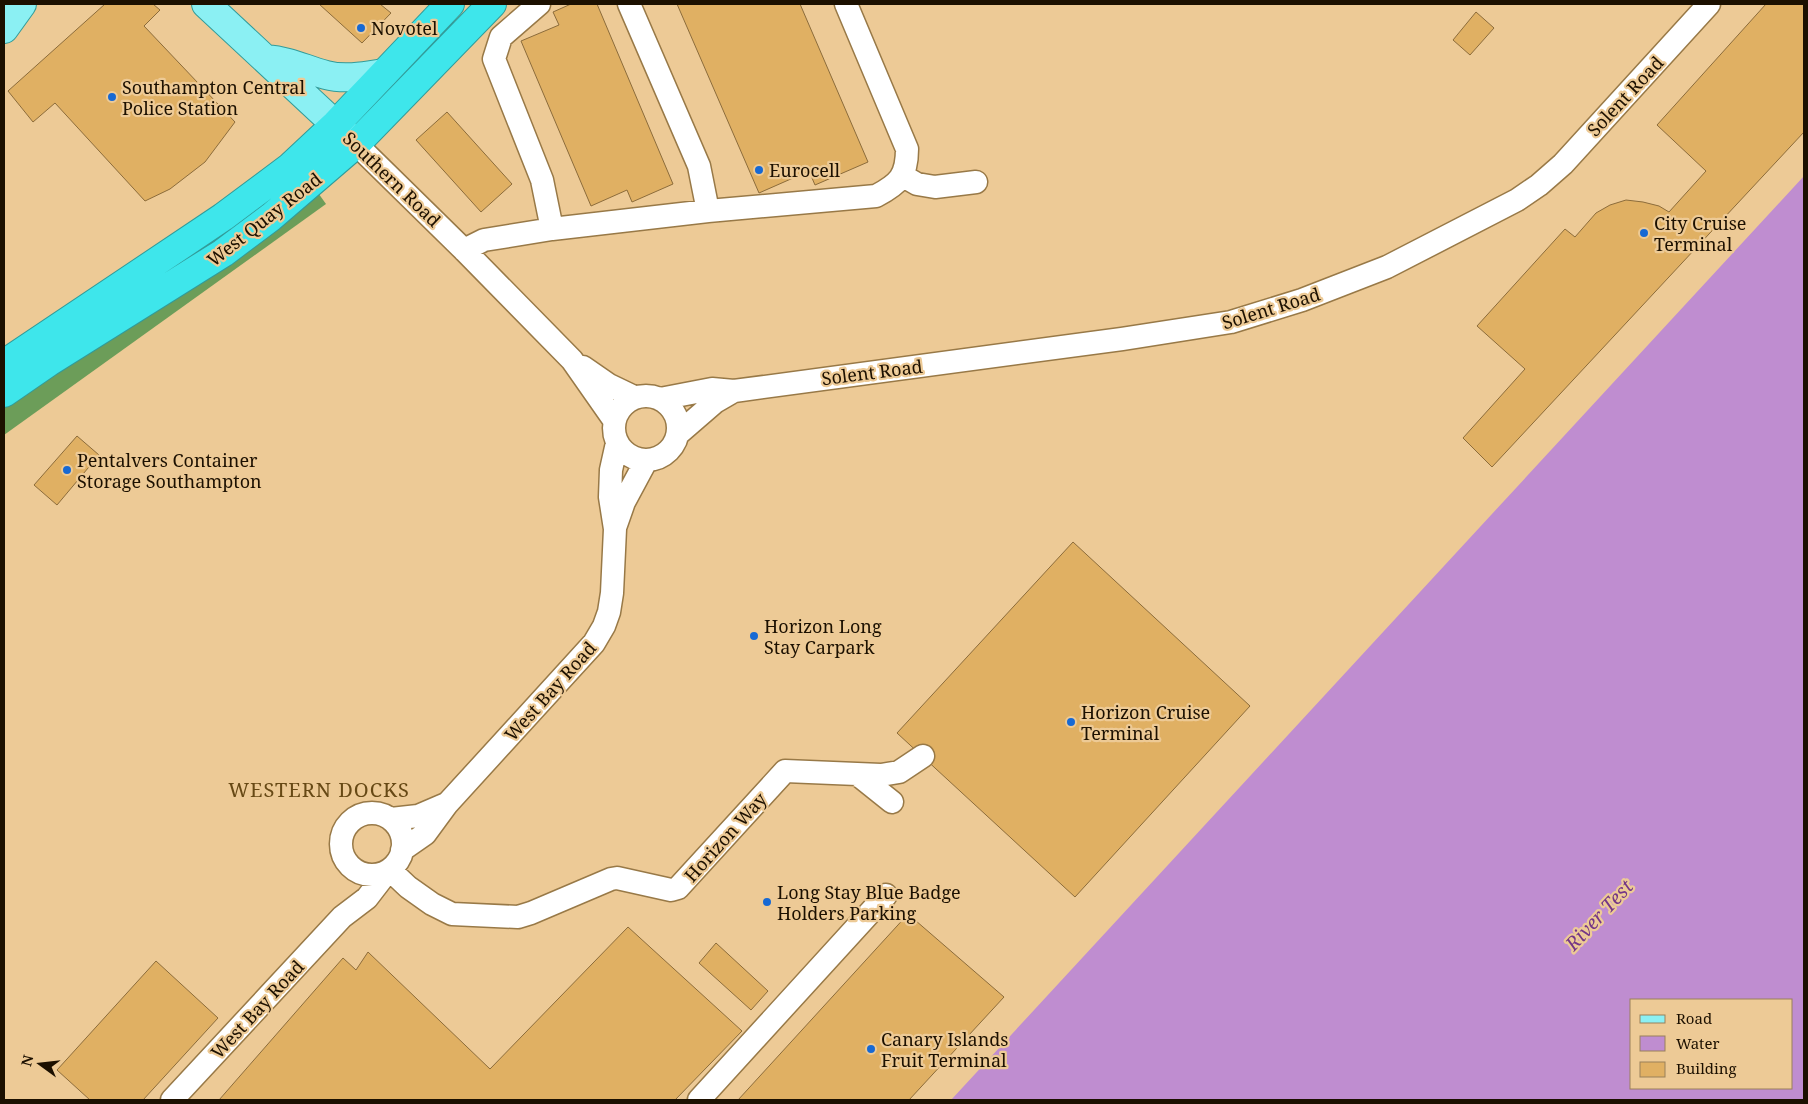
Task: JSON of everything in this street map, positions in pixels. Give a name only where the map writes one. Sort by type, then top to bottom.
[{"type":"highway","name":"West Quay Road","points":[[4,364],[222,217],[290,167],[336,124],[450,4]]},
{"type":"highway","name":"West Quay Road","points":[[4,393],[48,362],[223,253],[271,217],[356,144],[492,4]]},
{"type":"main road","name":"Southern Road","points":[[206,4],[356,144]]},
{"type":"main road","points":[[265,58],[284,61],[336,77],[349,78],[384,73]]},
{"type":"street","points":[[539,4],[501,38],[494,59],[542,180],[552,229]]},
{"type":"street","points":[[629,4],[699,166],[708,211]]},
{"type":"street","points":[[464,250],[484,240],[552,229],[708,211],[876,196],[892,188],[903,176],[907,163],[907,149],[846,4]]},
{"type":"street","name":"Solent Road","points":[[660,399],[712,389],[734,391],[1122,339],[1231,322],[1270,311],[1352,282],[1387,268],[1422,250],[1517,200],[1540,185],[1563,164],[1709,4]]},
{"type":"street","name":"Southern Road","points":[[356,144],[572,360],[614,420]]},
{"type":"street","points":[[903,176],[917,184],[935,187],[976,182]]},
{"type":"street","name":"Southern Road","points":[[572,360],[609,385],[634,397]]},
{"type":"street","name":"Solent Road","points":[[678,434],[715,402],[734,391]]},
{"type":"street","points":[[643,396],[660,399],[669,405],[675,414],[678,434],[674,444],[657,459],[637,460],[629,456],[617,444],[613,428],[614,420],[618,410],[634,397],[643,396]]},
{"type":"street","name":"West Bay Road","points":[[402,850],[424,834],[447,804],[594,643],[604,626],[609,612],[612,593],[615,529],[610,497],[611,470],[617,444]]},
{"type":"street","name":"West Bay Road","points":[[615,529],[624,502],[646,461]]},
{"type":"street","name":"Horizon Way","points":[[389,871],[432,904],[452,914],[518,917],[617,878],[671,890],[678,888],[784,771],[881,775],[899,772],[923,756]]},
{"type":"street","points":[[857,774],[892,802]]},
{"type":"street","name":"West Bay Road","points":[[391,820],[418,816],[447,804]]},
{"type":"street","points":[[372,813],[382,815],[391,820],[401,833],[402,850],[396,864],[389,871],[370,876],[353,870],[344,859],[340,839],[348,824],[354,818],[372,813]]},
{"type":"street","name":"West Bay Road","points":[[342,917],[351,890],[353,870]]},
{"type":"street","name":"West Bay Road","points":[[172,1100],[342,917],[367,898],[389,871]]},
{"type":"street","points":[[699,1100],[886,895]]},
{"type":"green space","points":[[316,190],[326,204],[4,435],[4,404]]},
{"type":"water","name":"River Test","points":[[1804,176],[1804,1100],[951,1100]]},
{"type":"building","name":"Southampton Central Police Station","points":[[105,4],[153,4],[160,10],[144,26],[235,122],[205,162],[170,189],[145,201],[55,103],[33,122],[8,91]]},
{"type":"building","name":"Novotel","points":[[319,4],[380,4],[391,13],[362,43]]},
{"type":"building","points":[[571,4],[597,4],[673,184],[632,202],[627,190],[591,206],[521,41],[559,25],[553,12]]},
{"type":"building","points":[[677,4],[800,4],[868,162],[815,185],[809,171],[759,193]]},
{"type":"building","name":"City Cruise Terminal","points":[[1766,4],[1804,4],[1804,132],[1492,467],[1463,438],[1525,369],[1477,326],[1565,229],[1575,237],[1596,213],[1610,205],[1626,200],[1659,206],[1669,212],[1706,171],[1657,125]]},
{"type":"building","points":[[1476,12],[1494,28],[1470,55],[1453,40]]},
{"type":"building","points":[[447,112],[512,184],[481,212],[416,140]]},
{"type":"building","name":"Pentalvers Container Storage Southampton","points":[[77,436],[99,455],[57,505],[34,485]]},
{"type":"building","name":"Horizon Cruise Terminal","points":[[1073,542],[1250,706],[1075,897],[897,733]]},
{"type":"building","name":"Canary Islands Fruit Terminal","points":[[908,914],[1004,997],[909,1100],[738,1100]]},
{"type":"building","points":[[628,927],[742,1031],[675,1100],[219,1100],[343,958],[356,970],[368,952],[490,1069]]},
{"type":"building","points":[[716,943],[768,991],[751,1010],[699,963]]},
{"type":"building","points":[[156,961],[218,1018],[143,1100],[90,1100],[57,1070]]},
{"type":"place","name":"Novotel","points":[[361,28]]},
{"type":"place","name":"Southampton Central Police Station","points":[[112,97]]},
{"type":"place","name":"Eurocell","points":[[759,170]]},
{"type":"place","name":"City Cruise Terminal","points":[[1644,233]]},
{"type":"place","name":"Pentalvers Container Storage Southampton","points":[[67,470]]},
{"type":"place","name":"Horizon Long Stay Carpark","points":[[754,636]]},
{"type":"place","name":"Horizon Cruise Terminal","points":[[1071,722]]},
{"type":"place","name":"Long Stay Blue Badge Holders Parking","points":[[767,902]]},
{"type":"place","name":"Canary Islands Fruit Terminal","points":[[871,1049]]},
{"type":"district","name":"WESTERN DOCKS","points":[[319,789]]}]
